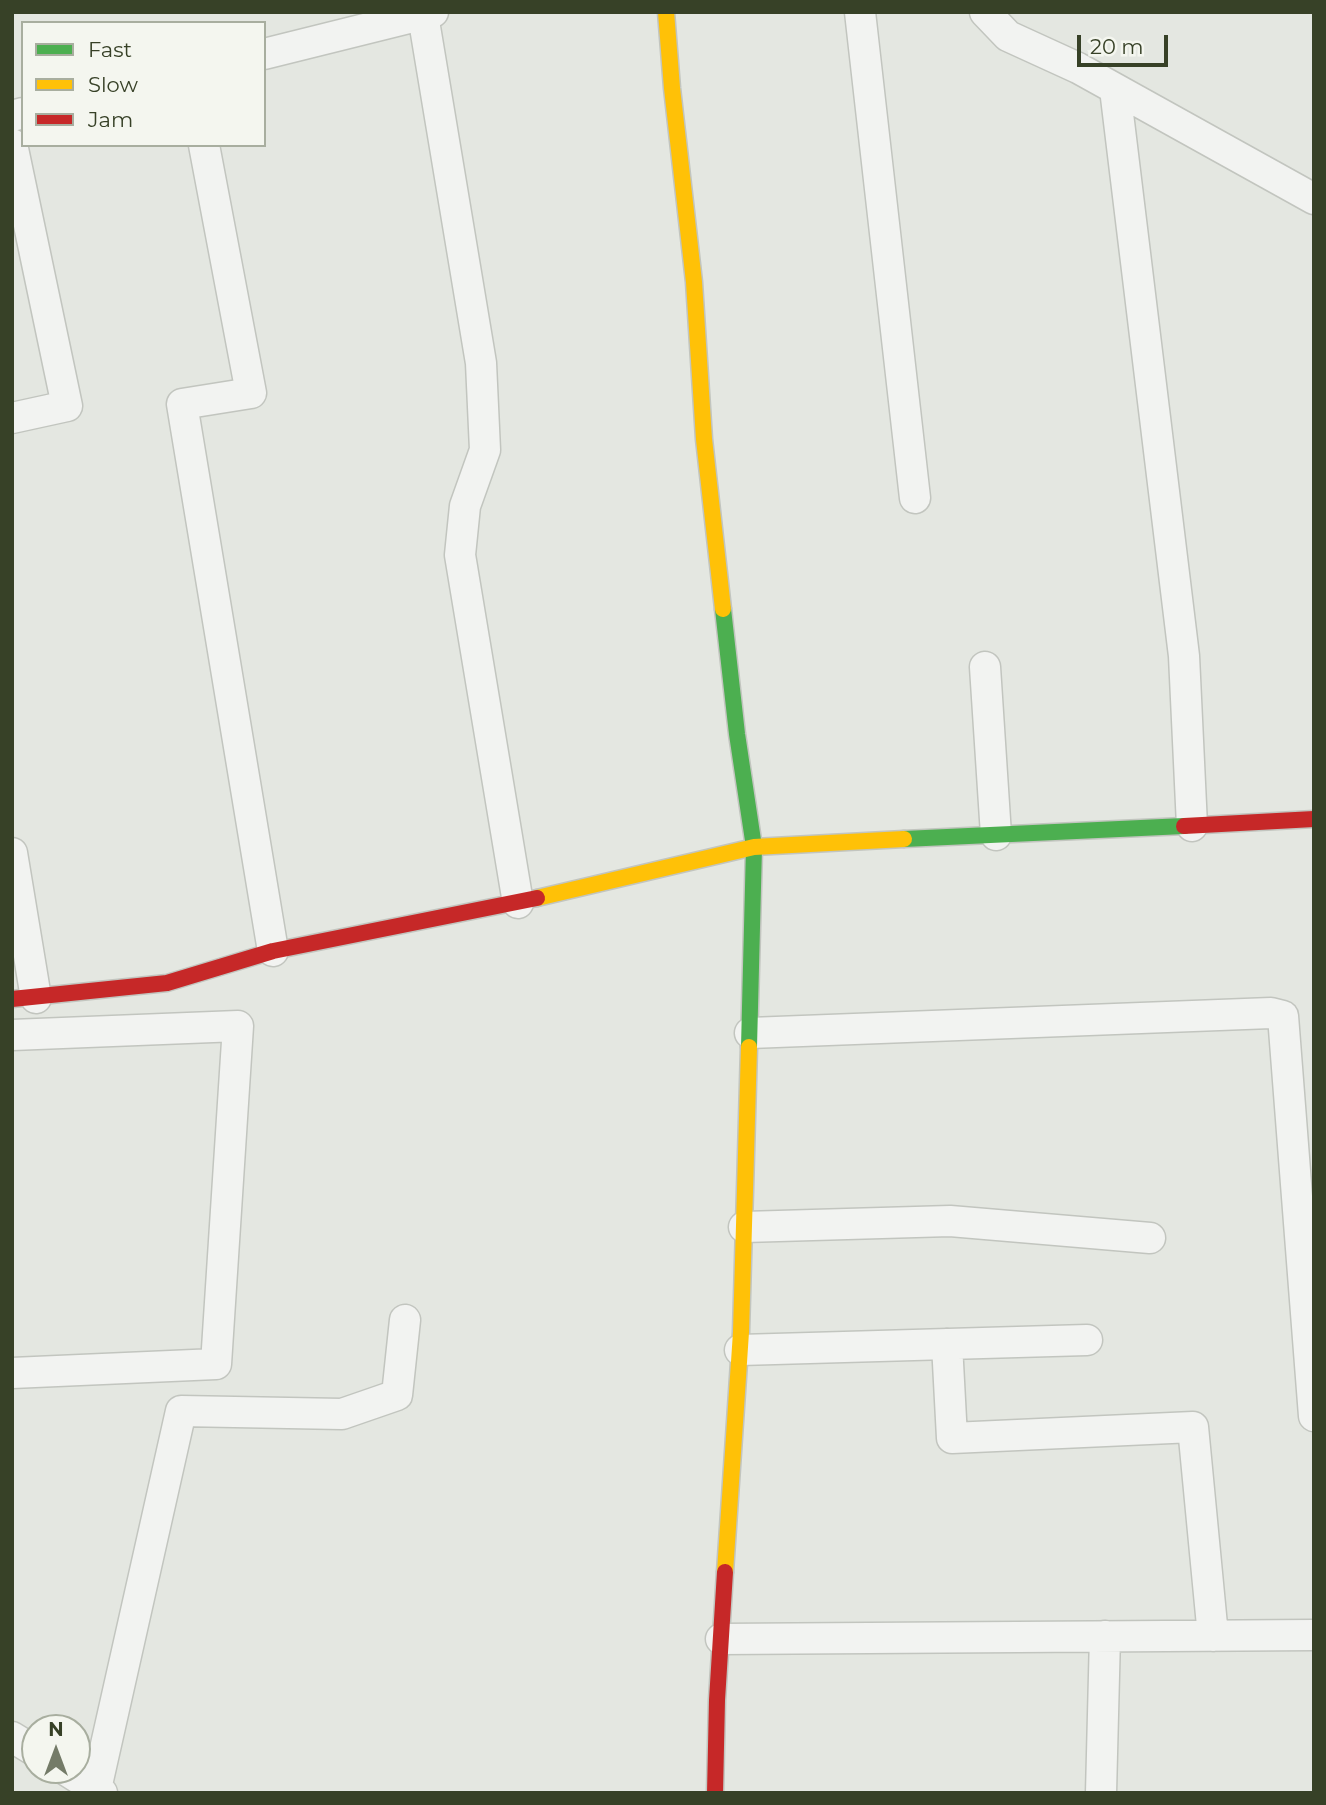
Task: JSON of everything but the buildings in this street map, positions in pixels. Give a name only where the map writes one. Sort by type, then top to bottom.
[{"type":"street","points":[[666,12],[694,282],[706,452],[737,734],[754,847],[740,1350],[721,1639],[715,1793]]},
{"type":"street","points":[[860,12],[915,498]]},
{"type":"street","points":[[985,12],[1008,36],[1078,68],[1314,199]]},
{"type":"street","points":[[266,54],[428,14],[481,363],[485,450],[465,506],[460,555],[518,903]]},
{"type":"street","points":[[1115,89],[1183,642],[1192,826]]},
{"type":"street","points":[[12,144],[67,406],[12,418]]},
{"type":"street","points":[[204,147],[251,393],[182,404],[273,951]]},
{"type":"street","points":[[985,667],[996,835]]},
{"type":"street","points":[[12,853],[24,998],[167,983],[273,951],[518,903],[754,847],[1314,819]]},
{"type":"street","points":[[750,1032],[1270,1013],[1283,1016],[1314,1416]]},
{"type":"street","points":[[12,1035],[238,1027],[216,1364],[12,1373]]},
{"type":"street","points":[[744,1227],[950,1221],[1150,1238]]},
{"type":"street","points":[[99,1791],[181,1411],[342,1414],[397,1395],[405,1320]]},
{"type":"street","points":[[740,1350],[1087,1340]]},
{"type":"street","points":[[947,1344],[952,1438],[1193,1427],[1213,1636]]},
{"type":"street","points":[[721,1639],[1314,1635]]},
{"type":"street","points":[[1101,1793],[1105,1636]]},
{"type":"traffic: fast","points":[[723,609],[737,734],[754,847],[749,1047]]},
{"type":"traffic: fast","points":[[904,839],[1184,826]]},
{"type":"traffic: slow","points":[[666,12],[694,282],[704,439],[723,609]]},
{"type":"traffic: slow","points":[[537,898],[754,847],[904,839]]},
{"type":"traffic: slow","points":[[725,1572],[741,1332],[749,1047]]},
{"type":"traffic: jam","points":[[1184,826],[1314,819]]},
{"type":"traffic: jam","points":[[12,999],[167,983],[273,951],[537,898]]},
{"type":"traffic: jam","points":[[715,1793],[717,1700],[725,1572]]}]
